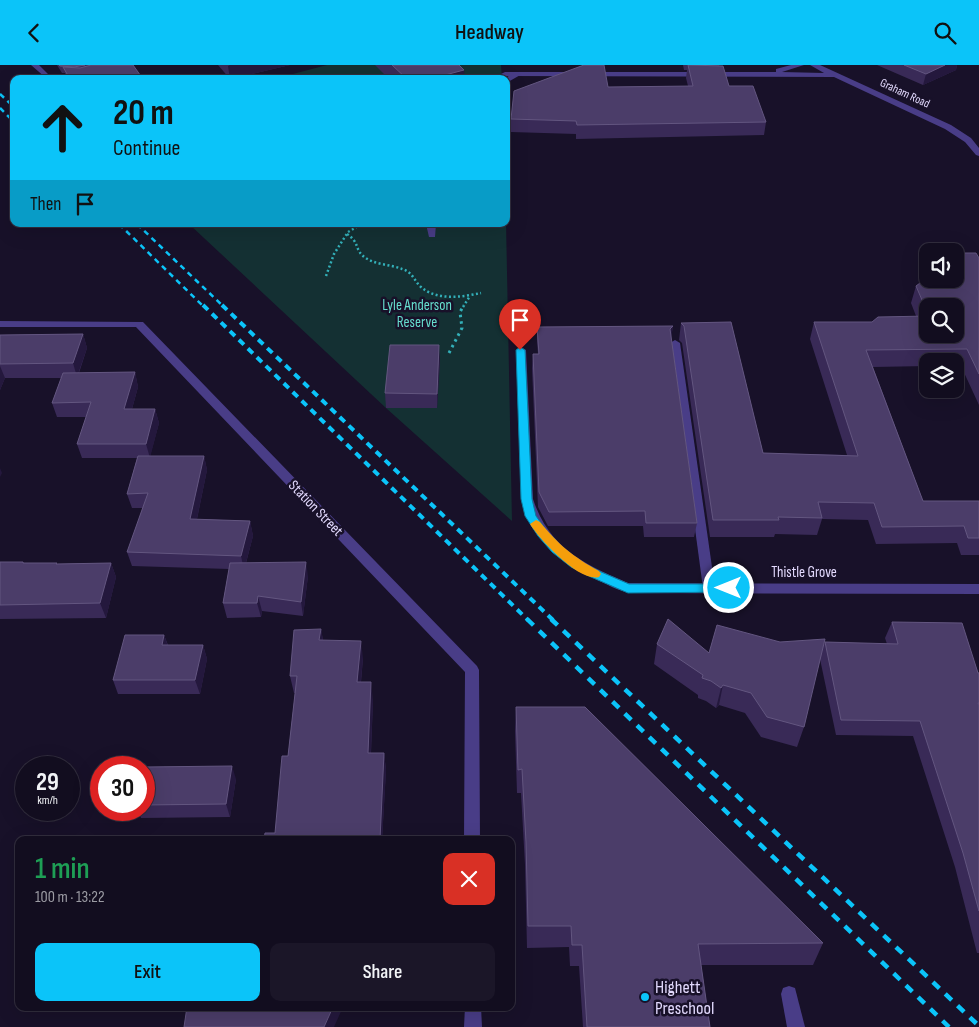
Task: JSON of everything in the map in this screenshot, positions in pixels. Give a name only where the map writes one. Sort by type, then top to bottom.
[{"type":"street","points":[[35,65],[45,75]]},
{"type":"street","points":[[761,74],[800,65]]},
{"type":"street","name":"Graham Road","points":[[814,65],[948,127],[961,134],[977,148]]},
{"type":"street","points":[[90,75],[94,74]]},
{"type":"street","points":[[510,76],[518,74],[836,75]]},
{"type":"street","points":[[431,227],[432,235]]},
{"type":"street","name":"Station Street","points":[[0,324],[139,324],[472,670],[472,836]]},
{"type":"street","points":[[675,343],[710,588]]},
{"type":"street","name":"Thistle Grove","points":[[520,350],[527,499],[530,516],[556,549],[575,564],[628,588],[979,589]]},
{"type":"street","points":[[789,994],[796,1027]]},
{"type":"street","points":[[473,1011],[473,1027]]},
{"type":"path","points":[[326,276],[334,254],[347,234],[358,227]]},
{"type":"path","points":[[347,234],[356,242],[362,255],[375,262],[407,270],[415,277],[420,287],[428,292],[451,297],[481,293]]},
{"type":"path","points":[[449,353],[462,328],[460,312],[470,295]]},
{"type":"green space","points":[[327,65],[501,65],[502,75],[289,75]]},
{"type":"green space","name":"Lyle Anderson Reserve","points":[[192,227],[506,227],[512,521],[386,408]]},
{"type":"building","points":[[59,65],[85,65],[74,67]]},
{"type":"building","points":[[91,65],[133,65],[140,75],[68,75],[63,67],[80,68]]},
{"type":"building","points":[[392,65],[459,65],[464,70],[445,75],[403,75]]},
{"type":"building","points":[[584,65],[604,65],[608,87],[693,86],[688,65],[723,66],[729,86],[753,86],[766,122],[577,125],[576,121],[511,119],[514,91]]},
{"type":"building","points":[[904,65],[945,65],[926,74]]},
{"type":"building","points":[[964,253],[976,253],[979,258],[979,374],[967,349],[866,350],[923,501],[979,501],[979,538],[968,538],[964,526],[882,527],[874,503],[818,502],[822,518],[778,517],[779,520],[713,520],[684,326],[681,323],[731,322],[763,453],[858,456],[814,322],[872,322],[878,317],[919,316],[919,343],[964,343],[964,298],[921,298],[916,286],[919,284],[919,288],[964,288]]},
{"type":"building","points":[[673,326],[670,329],[697,523],[646,523],[645,511],[549,512],[539,492],[533,354],[539,354],[537,327]]},
{"type":"building","points":[[83,334],[73,363],[0,364],[0,335]]},
{"type":"building","points":[[390,345],[439,345],[437,394],[385,393]]},
{"type":"building","points":[[135,372],[124,409],[155,409],[146,444],[77,444],[91,402],[52,403],[63,373]]},
{"type":"building","points":[[138,456],[204,456],[190,519],[250,521],[241,556],[127,552],[148,493],[127,494]]},
{"type":"building","points":[[0,562],[111,563],[100,603],[0,605]]},
{"type":"building","points":[[306,562],[301,602],[258,596],[257,603],[223,603],[230,563]]},
{"type":"building","points":[[668,619],[709,653],[717,625],[780,642],[825,639],[804,727],[767,717],[751,693],[723,685],[721,688],[711,681],[702,678],[703,675],[657,644]]},
{"type":"building","points":[[892,622],[962,623],[979,673],[979,911],[963,853],[920,721],[841,720],[825,642],[898,644]]},
{"type":"building","points":[[321,629],[319,640],[361,641],[357,682],[371,682],[368,753],[384,753],[380,836],[265,836],[265,833],[275,833],[282,756],[288,756],[297,676],[290,676],[294,630]]},
{"type":"building","points":[[125,635],[164,635],[162,645],[203,645],[195,680],[113,680]]},
{"type":"building","points":[[516,707],[585,707],[823,943],[698,944],[710,1027],[587,1027],[582,945],[572,945],[571,926],[528,926],[522,769],[518,770]]},
{"type":"building","points":[[232,766],[226,804],[155,805],[155,767]]},
{"type":"building","points":[[186,1011],[331,1011],[324,1027],[184,1027]]},
{"type":"railway","points":[[0,94],[10,103]]},
{"type":"railway","points":[[0,108],[10,118]]},
{"type":"railway","points":[[122,227],[204,307]]},
{"type":"railway","points":[[140,227],[224,307]]},
{"type":"railway","points":[[203,305],[528,620]]},
{"type":"railway","points":[[222,305],[553,620]]},
{"type":"railway","points":[[527,619],[949,1027]]},
{"type":"railway","points":[[551,619],[979,1026]]},
{"type":"slow traffic","points":[[536,524],[556,549],[575,564],[595,574]]},
{"type":"place","name":"Highett Preschool","points":[[645,997]]},
{"type":"route","points":[[520,350],[527,499],[530,516],[556,549],[575,564],[628,588],[729,588]]}]
